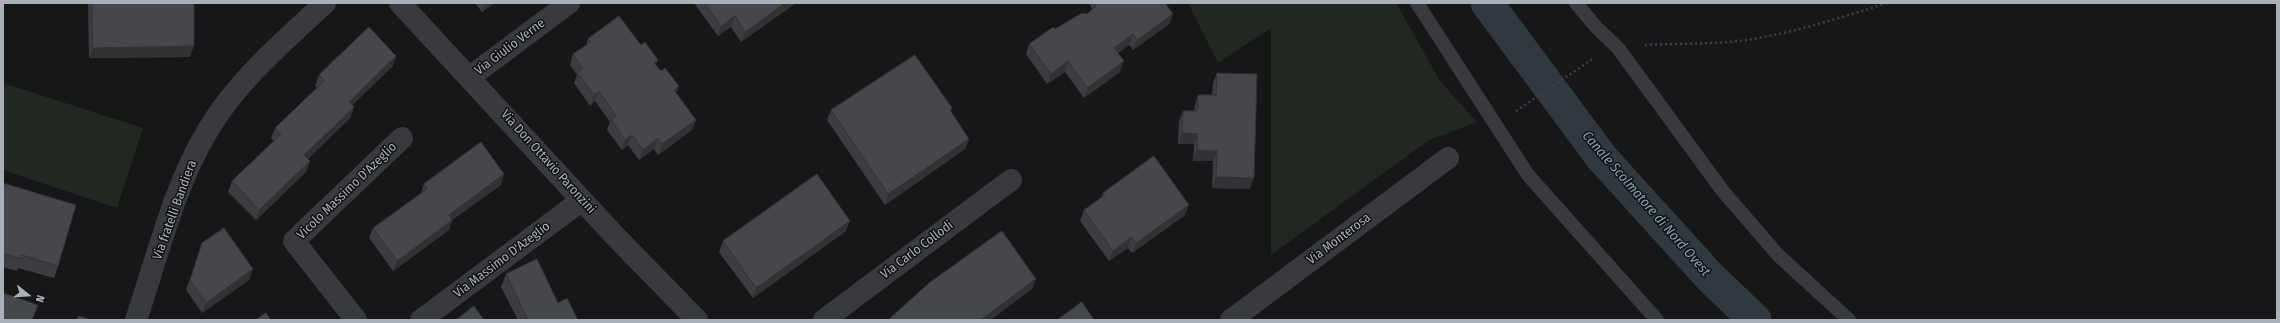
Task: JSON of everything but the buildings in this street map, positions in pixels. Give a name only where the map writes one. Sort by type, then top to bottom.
[{"type":"street","name":"Via fratelli Bandiera","points":[[136,320],[182,184],[208,130],[250,76],[325,3]]},
{"type":"street","name":"Via Don Ottavio Paronzini","points":[[400,3],[470,77],[582,200],[697,320]]},
{"type":"street","name":"Via Giulio Verne","points":[[470,77],[569,3]]},
{"type":"street","name":"Vicolo Massimo D'Azeglio","points":[[356,320],[294,241],[402,138]]},
{"type":"street","name":"Via Monterosa","points":[[1231,320],[1448,158]]},
{"type":"street","name":"Via Carlo Collodi","points":[[824,320],[1011,180]]},
{"type":"street","name":"Via Massimo D'Azeglio","points":[[421,320],[582,200]]},
{"type":"lane","points":[[1417,3],[1528,175],[1658,320]]},
{"type":"lane","points":[[1576,3],[1596,27],[1618,48],[1727,196],[1778,254],[1849,320]]},
{"type":"path","points":[[1495,125],[1595,58],[1618,48],[1638,45],[1717,43],[1764,37],[1854,14],[1887,3]]},
{"type":"shaded area","points":[[1188,3],[1396,3],[1440,81],[1477,122],[1429,140],[1271,255],[1271,28],[1218,63]]},
{"type":"shaded area","points":[[3,83],[143,128],[117,208],[3,170]]},
{"type":"waterway","name":"Canale Scolmatore di Nord Ovest","points":[[1487,3],[1602,158],[1710,277],[1755,320]]}]
